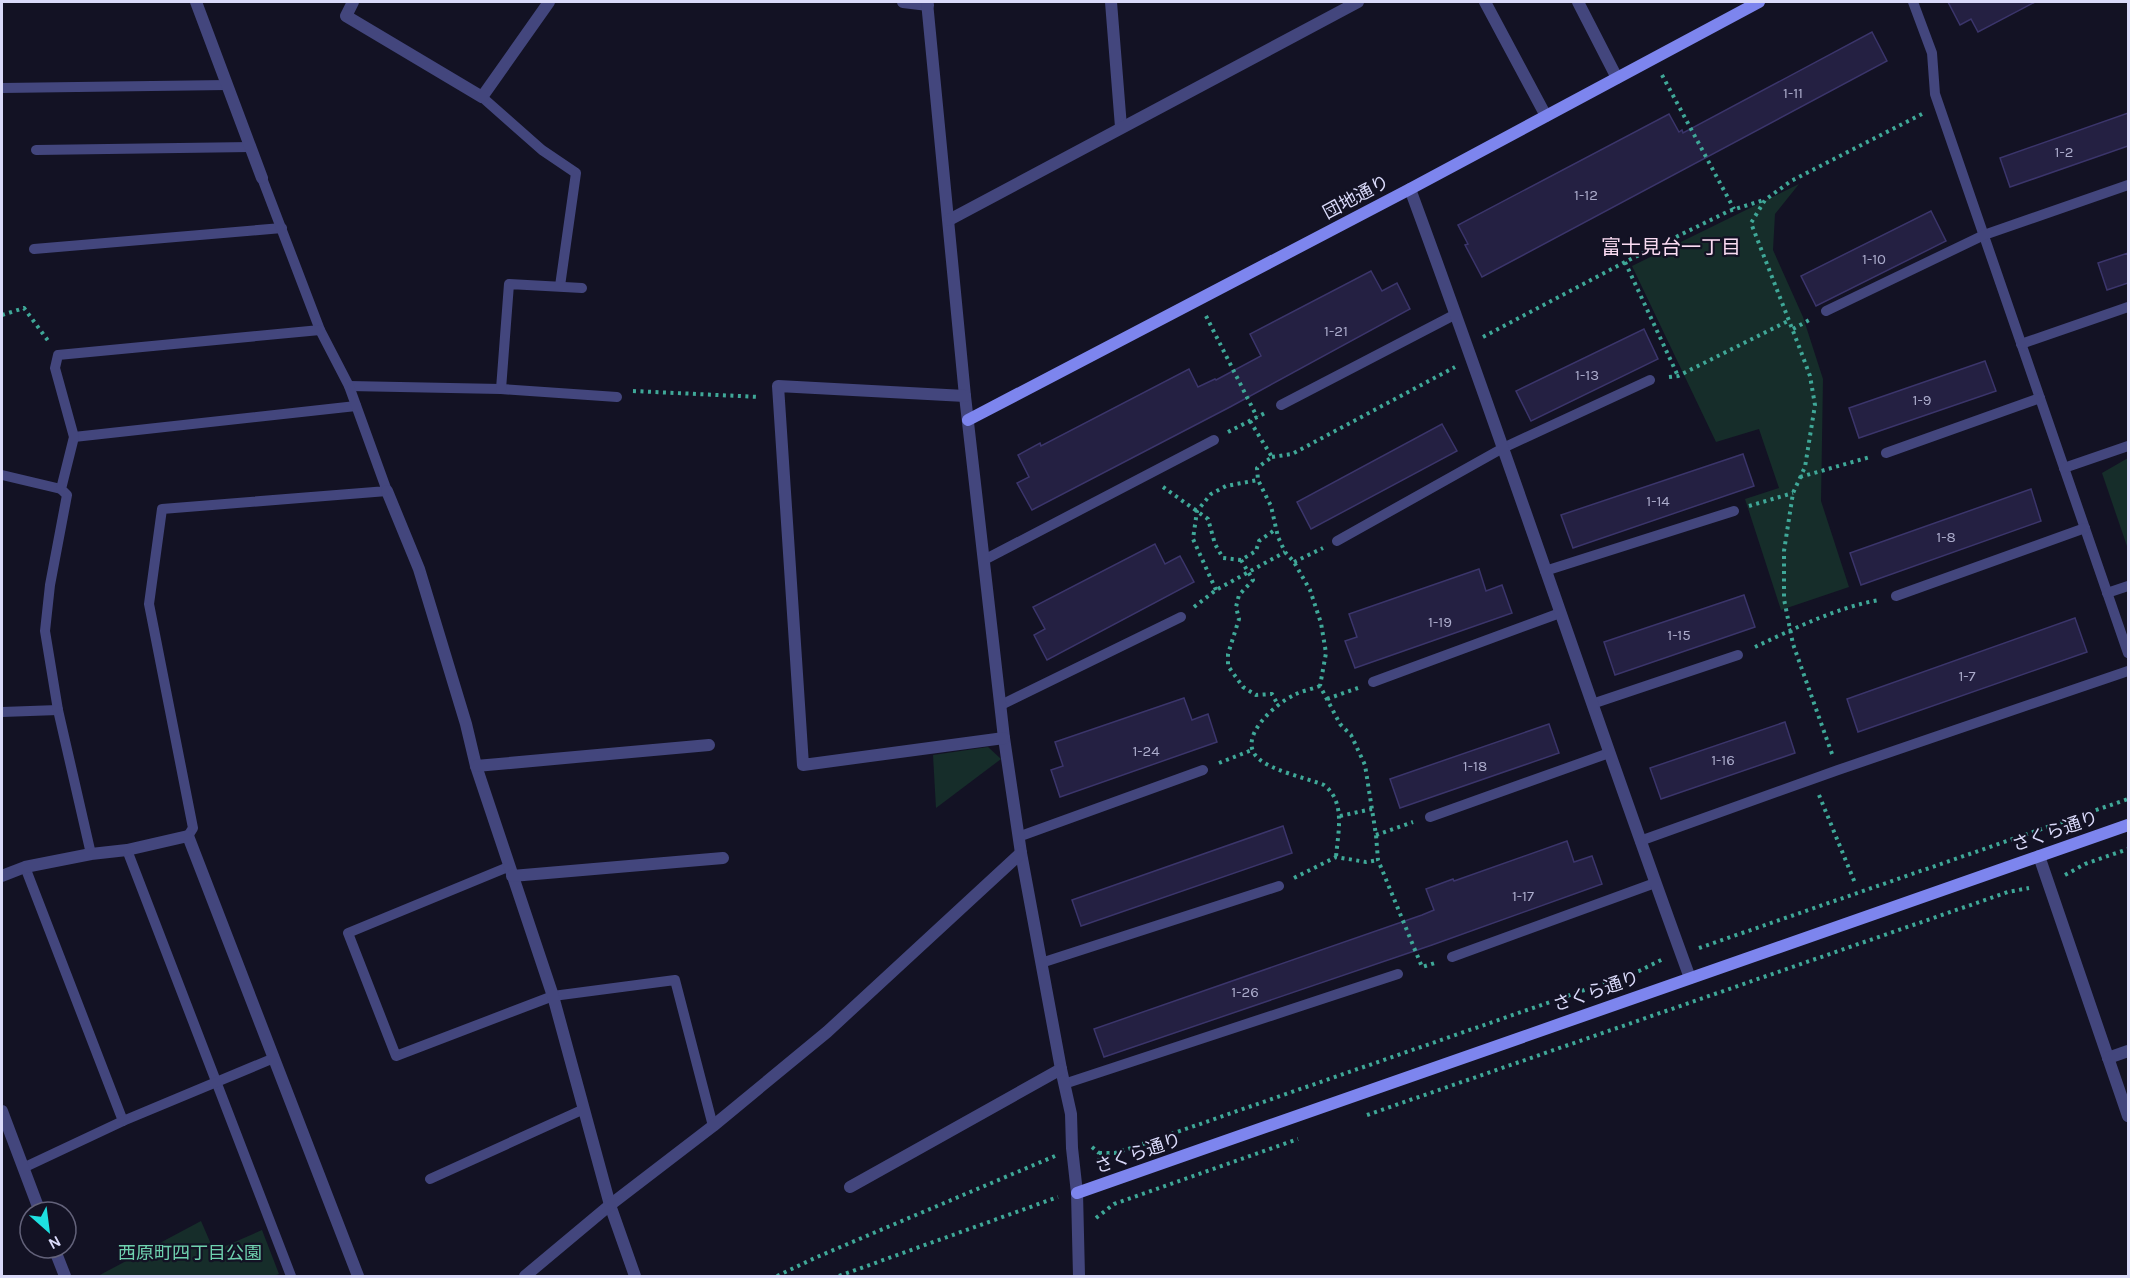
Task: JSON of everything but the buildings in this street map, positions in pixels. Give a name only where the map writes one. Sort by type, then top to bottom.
[{"type":"street","points":[[196,2],[262,178]]},
{"type":"street","points":[[353,2],[346,16],[482,97],[549,2]]},
{"type":"street","points":[[903,2],[928,3],[965,396],[1000,705],[1018,837],[1071,1114],[1077,1193],[1079,1276]]},
{"type":"street","points":[[1112,2],[1121,127]]},
{"type":"street","points":[[949,220],[1358,2]]},
{"type":"street","points":[[1485,2],[1546,116]]},
{"type":"street","points":[[1578,2],[1617,78]]},
{"type":"street","name":"団地通り","points":[[968,420],[1410,189],[1759,2]]},
{"type":"street","points":[[1410,189],[1472,358],[1689,978]]},
{"type":"street","points":[[965,396],[778,386],[803,765],[1004,738]]},
{"type":"street","points":[[387,491],[418,569],[466,724],[476,766],[553,996],[610,1205],[635,1276]]},
{"type":"street","points":[[476,766],[709,745]]},
{"type":"street","name":"さくら通り","points":[[1077,1193],[2128,825]]},
{"type":"street","points":[[2,876],[25,867],[91,854],[127,850],[188,836],[358,1276]]},
{"type":"street","points":[[525,1276],[610,1205],[713,1126],[827,1032],[1021,853]]},
{"type":"street","points":[[2038,856],[2128,1116]]},
{"type":"street","points":[[510,872],[723,858]]},
{"type":"street","points":[[2108,1058],[2128,1051]]},
{"type":"street","points":[[850,1187],[1061,1069]]},
{"type":"street","points":[[2,1111],[35,1200]]},
{"type":"street","points":[[59,1260],[65,1276]]},
{"type":"lane","points":[[1912,2],[1932,53],[1935,94],[2128,653]]},
{"type":"lane","points":[[2,88],[227,85]]},
{"type":"lane","points":[[482,97],[542,150],[576,173],[560,286]]},
{"type":"lane","points":[[36,150],[251,147]]},
{"type":"lane","points":[[188,836],[193,828],[149,604],[162,510],[387,491],[349,386],[321,330],[262,178]]},
{"type":"lane","points":[[1826,311],[1984,236],[2128,185]]},
{"type":"lane","points":[[33,249],[282,228]]},
{"type":"lane","points":[[501,389],[509,284],[582,288]]},
{"type":"lane","points":[[2021,344],[2128,307]]},
{"type":"lane","points":[[1281,405],[1456,314]]},
{"type":"lane","points":[[61,489],[74,437],[55,368],[58,355],[321,330]]},
{"type":"lane","points":[[1337,541],[1503,448],[1650,380]]},
{"type":"lane","points":[[349,386],[501,389],[617,397]]},
{"type":"lane","points":[[1886,453],[2040,398]]},
{"type":"lane","points":[[74,437],[356,406]]},
{"type":"lane","points":[[984,560],[1214,440]]},
{"type":"lane","points":[[2064,468],[2128,446]]},
{"type":"lane","points":[[2,476],[61,489],[67,495],[50,585],[45,631],[58,710],[91,854]]},
{"type":"lane","points":[[1545,571],[1734,511]]},
{"type":"lane","points":[[1896,597],[2085,528]]},
{"type":"lane","points":[[2108,593],[2128,586]]},
{"type":"lane","points":[[1373,682],[1560,613]]},
{"type":"lane","points":[[1000,705],[1181,617]]},
{"type":"lane","points":[[1592,704],[1737,655]]},
{"type":"lane","points":[[1640,841],[2128,671]]},
{"type":"lane","points":[[2,712],[58,710]]},
{"type":"lane","points":[[1430,817],[1609,753]]},
{"type":"lane","points":[[1018,837],[1203,770]]},
{"type":"lane","points":[[127,850],[291,1276]]},
{"type":"lane","points":[[25,867],[123,1121]]},
{"type":"lane","points":[[510,872],[348,933],[396,1056],[553,996],[675,980],[713,1126]]},
{"type":"lane","points":[[1452,957],[1655,883]]},
{"type":"lane","points":[[1041,963],[1279,886]]},
{"type":"lane","points":[[1064,1084],[1398,974]]},
{"type":"lane","points":[[23,1168],[123,1121],[273,1058]]},
{"type":"lane","points":[[430,1179],[584,1109]]},
{"type":"path","points":[[1653,59],[1734,209]]},
{"type":"path","points":[[1467,345],[1625,262],[1734,209],[1765,200],[1791,181],[1939,106]]},
{"type":"path","points":[[1765,200],[1751,224],[1810,376],[1815,405],[1805,467],[1793,493],[1784,551],[1784,598],[1793,644],[1838,771]]},
{"type":"path","points":[[1625,262],[1678,376],[1790,320]]},
{"type":"path","points":[[1198,300],[1257,417]]},
{"type":"path","points":[[2,315],[24,308],[58,355]]},
{"type":"path","points":[[1452,957],[1422,967],[1378,860],[1365,765],[1351,735],[1340,724],[1320,686],[1326,653],[1321,623],[1310,590],[1294,562],[1285,552],[1276,529],[1271,506],[1258,480],[1257,468],[1272,458],[1292,454],[1472,358]]},
{"type":"path","points":[[617,397],[636,390],[779,398]]},
{"type":"path","points":[[1214,440],[1281,405]]},
{"type":"path","points":[[1250,421],[1272,458]]},
{"type":"path","points":[[1800,477],[1886,453]]},
{"type":"path","points":[[1146,475],[1208,519],[1215,544],[1223,558],[1241,560],[1256,551],[1259,541],[1276,529]]},
{"type":"path","points":[[1216,590],[1192,539],[1197,511],[1212,494],[1226,486],[1258,480]]},
{"type":"path","points":[[1734,511],[1793,493]]},
{"type":"path","points":[[1294,562],[1337,541]]},
{"type":"path","points":[[1181,617],[1216,590],[1285,552]]},
{"type":"path","points":[[1241,560],[1253,580],[1239,595],[1236,607],[1238,627],[1228,654],[1228,666],[1243,687],[1256,694],[1272,694],[1278,705]]},
{"type":"path","points":[[1737,655],[1790,630],[1865,602],[1896,597]]},
{"type":"path","points":[[1327,699],[1373,682]]},
{"type":"path","points":[[1320,686],[1294,695],[1278,705],[1263,719],[1252,738],[1252,750],[1257,758],[1266,764],[1324,784],[1332,791],[1340,816],[1336,857]]},
{"type":"path","points":[[1203,770],[1252,750]]},
{"type":"path","points":[[1814,779],[1855,883]]},
{"type":"path","points":[[1697,949],[2128,799]]},
{"type":"path","points":[[1340,816],[1372,809]]},
{"type":"path","points":[[1376,834],[1430,817]]},
{"type":"path","points":[[2063,876],[2085,864],[2128,849]]},
{"type":"path","points":[[1279,886],[1336,857],[1366,862],[1378,860]]},
{"type":"path","points":[[1359,1118],[2008,892],[2030,888]]},
{"type":"path","points":[[1086,1148],[1091,1146],[1099,1153],[1115,1153],[1134,1147],[1640,971],[1655,962]]},
{"type":"path","points":[[1089,1223],[1114,1204],[1303,1137]]},
{"type":"path","points":[[1099,1153],[1099,1160]]},
{"type":"path","points":[[777,1276],[1059,1154]]},
{"type":"path","points":[[838,1276],[1061,1196],[1061,1206]]},
{"type":"path","points":[[1100,1206],[1100,1216]]},
{"type":"green space","points":[[1799,184],[1775,214],[1773,250],[1803,317],[1823,379],[1821,501],[1849,587],[1781,610],[1745,499],[1779,488],[1759,429],[1716,442],[1632,266]]},
{"type":"green space","points":[[2128,458],[2128,549],[2102,473]]},
{"type":"green space","points":[[988,747],[1001,759],[936,808],[933,755]]},
{"type":"green space","name":"西原町四丁目公園","points":[[201,1221],[214,1251],[262,1230],[279,1274],[274,1276],[98,1276]]},
{"type":"district","name":"富士見台一丁目","points":[[1671,247]]}]
